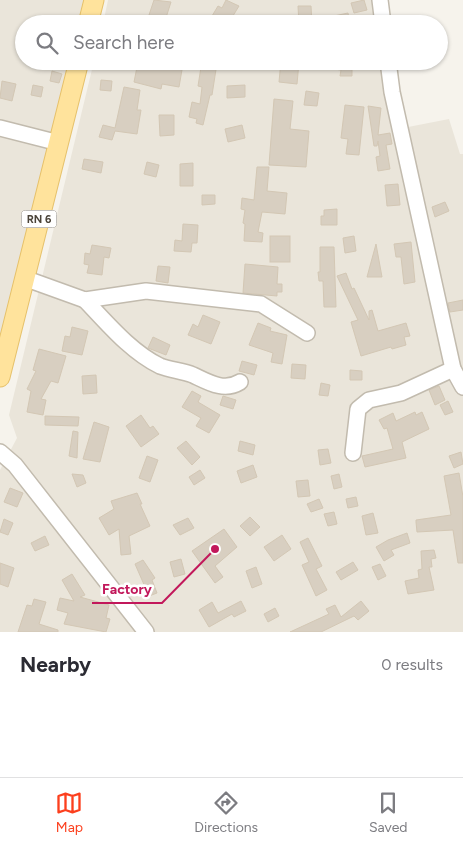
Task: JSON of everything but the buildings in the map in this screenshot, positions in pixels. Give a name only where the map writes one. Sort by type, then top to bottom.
[{"type":"main road","points":[[90,15],[94,0]]},
{"type":"main road","name":"RN 6","points":[[0,377],[77,70]]},
{"type":"street","points":[[380,0],[382,15]]},
{"type":"street","points":[[389,70],[392,92],[419,219],[454,369],[463,387]]},
{"type":"street","points":[[0,128],[59,143]]},
{"type":"street","points":[[24,278],[85,300],[120,335],[160,366],[192,374],[212,385],[234,386],[240,382]]},
{"type":"street","points":[[85,300],[146,291],[261,304],[307,333]]},
{"type":"street","points":[[352,453],[358,409],[368,400],[401,393],[454,369]]},
{"type":"street","points":[[0,452],[16,465],[146,632]]},
{"type":"shaded area","points":[[0,0],[86,0],[82,15],[15,15],[15,70],[69,70],[0,350]]},
{"type":"shaded area","points":[[108,0],[382,0],[381,15],[105,15]]},
{"type":"shaded area","points":[[92,70],[385,70],[403,128],[449,119],[460,154],[463,154],[463,632],[0,632],[0,470],[17,438],[9,415]]},
{"type":"place","name":"Factory","points":[[215,549]]}]
